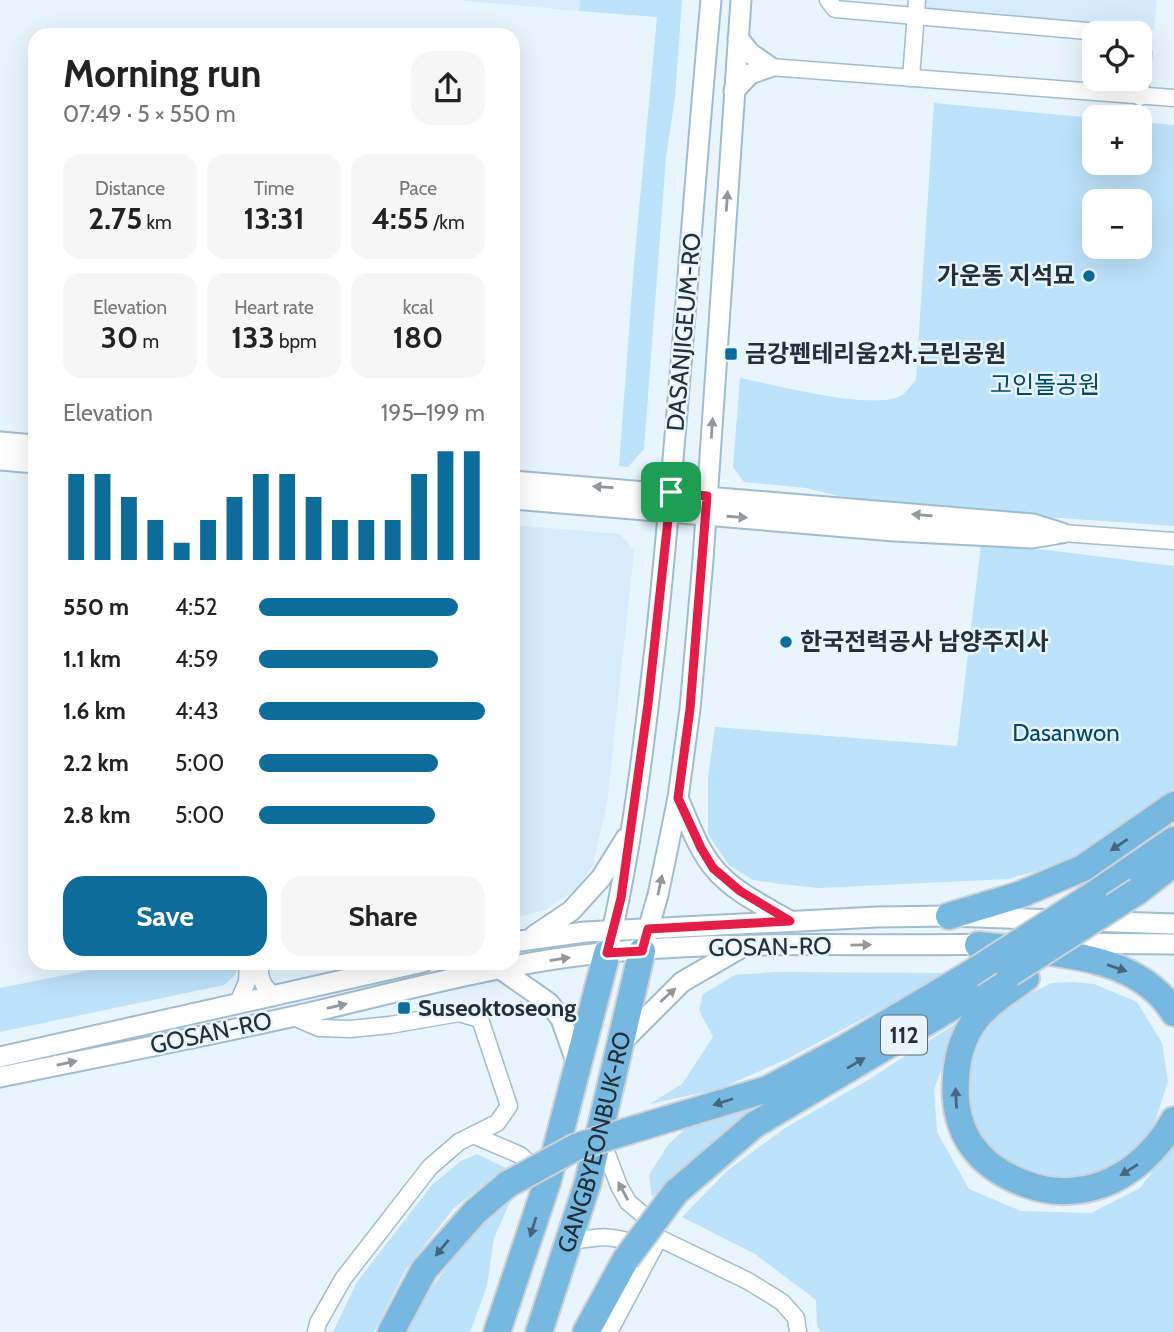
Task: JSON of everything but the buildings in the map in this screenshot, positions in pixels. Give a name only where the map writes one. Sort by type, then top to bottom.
[{"type":"highway","points":[[948,916],[1019,895],[1083,868],[1174,805]]},
{"type":"highway","name":"112","points":[[792,1088],[1018,975],[1174,840]]},
{"type":"highway","name":"112","points":[[792,1088],[845,1048],[970,974],[1103,901],[1138,891],[1174,863]]},
{"type":"highway","name":"GANGBYEONBUK-RO","points":[[539,1332],[588,1182],[645,940]]},
{"type":"highway","name":"GANGBYEONBUK-RO","points":[[497,1332],[548,1180],[610,942]]},
{"type":"highway","points":[[978,944],[1082,958],[1122,968],[1148,983],[1165,999],[1174,1013]]},
{"type":"highway","points":[[1018,975],[975,1021],[960,1051],[954,1100],[964,1133],[975,1152],[991,1167],[1010,1178],[1049,1190],[1078,1191],[1100,1185],[1144,1160],[1161,1143],[1174,1120]]},
{"type":"highway","points":[[391,1332],[424,1270],[475,1212],[508,1184],[576,1147],[768,1089],[792,1088]]},
{"type":"highway","points":[[586,1332],[626,1259],[676,1192],[754,1125],[792,1088]]},
{"type":"street","name":"DASANJIGEUM-RO","points":[[610,942],[621,898],[648,704],[670,502],[711,0]]},
{"type":"street","name":"DASANJIGEUM-RO","points":[[645,940],[658,895],[678,798],[690,709],[741,0]]},
{"type":"street","points":[[828,0],[835,9],[1082,31]]},
{"type":"street","points":[[911,78],[917,0]]},
{"type":"street","points":[[738,38],[750,53],[770,67]]},
{"type":"street","points":[[734,91],[750,74],[770,67],[1174,98]]},
{"type":"street","points":[[1140,91],[1140,97]]},
{"type":"street","points":[[0,442],[28,444]]},
{"type":"street","points":[[0,460],[28,462]]},
{"type":"street","points":[[520,482],[670,502],[1033,524],[1062,533],[1174,541]]},
{"type":"street","points":[[520,499],[670,502]]},
{"type":"street","points":[[678,798],[713,868],[740,891],[790,921]]},
{"type":"street","points":[[522,940],[571,911],[601,878],[630,832]]},
{"type":"street","name":"GOSAN-RO","points":[[522,940],[610,942],[790,921],[948,916],[1174,924]]},
{"type":"street","name":"GOSAN-RO","points":[[645,940],[744,947],[1121,942],[1174,944]]},
{"type":"street","name":"GOSAN-RO","points":[[520,963],[610,942]]},
{"type":"street","points":[[620,1044],[660,1001],[682,982],[705,966],[744,947]]},
{"type":"street","points":[[237,1005],[247,982],[248,970]]},
{"type":"street","points":[[259,970],[263,988],[275,996]]},
{"type":"street","name":"GOSAN-RO","points":[[0,1057],[388,970]]},
{"type":"street","name":"GOSAN-RO","points":[[0,1077],[291,1016],[490,970]]},
{"type":"street","points":[[502,970],[549,1003],[561,1018],[579,1068]]},
{"type":"street","points":[[291,1016],[319,1028],[350,1029],[459,1013],[480,1019],[509,1106],[497,1123],[459,1142],[430,1167],[343,1279],[318,1322],[316,1332]]},
{"type":"street","points":[[473,1135],[520,1155],[548,1180]]},
{"type":"street","points":[[600,1135],[628,1202],[648,1219],[656,1244],[608,1332]]},
{"type":"street","points":[[568,1242],[602,1236],[656,1244],[748,1281],[782,1301],[796,1318],[798,1332]]},
{"type":"shaded area","points":[[458,0],[580,0],[579,11]]},
{"type":"shaded area","points":[[924,0],[1157,0],[1154,30],[1152,21],[1082,21],[1082,25],[931,14],[924,6]]},
{"type":"shaded area","points":[[520,526],[620,534],[634,551],[607,803],[593,865],[576,889],[545,910],[520,916]]},
{"type":"green space","points":[[580,0],[682,0],[675,97],[666,157],[644,449],[628,467],[619,466],[657,17],[579,11]]},
{"type":"green space","name":"고인돌공원","points":[[934,103],[1082,117],[1082,175],[1152,175],[1152,123],[1174,125],[1174,526],[959,511],[838,496],[806,488],[744,482],[733,467],[740,378],[848,399],[889,399],[908,390],[916,379]]},
{"type":"green space","name":"Dasanwon","points":[[981,545],[1047,550],[1174,566],[1174,789],[1095,848],[1059,865],[1008,879],[819,888],[753,880],[729,865],[708,834],[708,777],[715,727],[957,746]]},
{"type":"green space","points":[[90,970],[237,970],[224,985],[0,1032],[0,988]]},
{"type":"green space","points":[[776,972],[949,973],[785,1060],[719,1089],[650,1104],[682,1084],[713,1037],[699,1010],[703,994],[735,975]]},
{"type":"green space","points":[[1052,983],[1094,984],[1137,1002],[1162,1043],[1168,1081],[1152,1131],[1137,1148],[1106,1173],[1032,1184],[972,1138],[965,1071],[979,1039],[1003,1010]]},
{"type":"green space","points":[[961,1020],[934,1089],[937,1132],[969,1189],[1021,1211],[1091,1213],[1140,1188],[1174,1143],[1174,1332],[820,1332],[817,1325],[816,1300],[755,1254],[682,1217],[728,1170],[785,1128],[868,1080]]},
{"type":"green space","points":[[754,1107],[652,1197],[649,1175],[668,1145],[685,1129]]},
{"type":"green space","points":[[477,1154],[506,1168],[454,1208],[406,1269],[374,1332],[333,1332],[357,1282],[432,1185],[461,1161]]},
{"type":"green space","points":[[510,1202],[494,1238],[487,1286],[470,1332],[407,1332],[431,1288],[470,1236]]},
{"type":"place","name":"가운동 지석묘","points":[[1089,276]]},
{"type":"place","name":"금강펜테리움2차.근린공원","points":[[731,354]]},
{"type":"place","name":"한국전력공사 남양주지사","points":[[786,642]]},
{"type":"place","name":"Suseoktoseong","points":[[404,1008]]},
{"type":"route","points":[[671,492],[707,496],[704,560],[690,709],[678,798],[713,868],[740,891],[790,921],[648,929],[642,951],[607,953],[621,898],[648,704],[671,492]]}]
